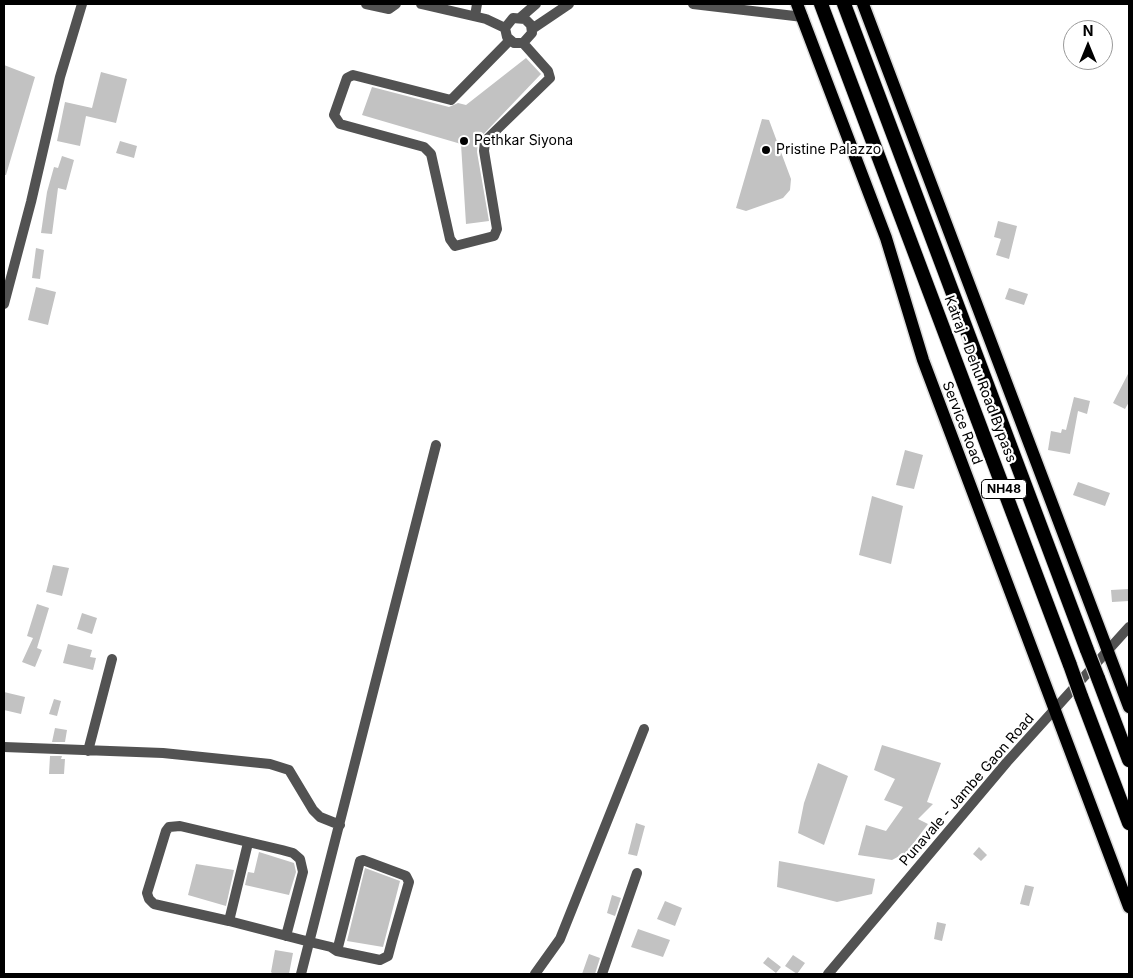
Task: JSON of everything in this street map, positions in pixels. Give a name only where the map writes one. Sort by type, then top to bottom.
[{"type":"highway","name":"Katraj - Dehu Road Bypass","points":[[821,4],[1129,822]]},
{"type":"highway","name":"Katraj - Dehu Road Bypass","points":[[844,4],[1129,760]]},
{"type":"main road","name":"Service Road","points":[[797,4],[886,238],[923,360],[1129,907]]},
{"type":"main road","points":[[863,4],[1129,707]]},
{"type":"street","points":[[4,304],[31,202],[60,77],[82,4]]},
{"type":"street","points":[[366,4],[389,9],[396,4]]},
{"type":"street","points":[[421,4],[475,16],[505,28],[510,40]]},
{"type":"street","points":[[475,16],[477,4]]},
{"type":"street","points":[[505,28],[510,20],[521,17],[536,4]]},
{"type":"street","points":[[532,29],[570,4]]},
{"type":"street","points":[[693,4],[803,17]]},
{"type":"street","points":[[521,17],[528,21],[532,29],[530,37],[523,43]]},
{"type":"street","points":[[510,40],[523,43],[548,71],[550,78],[486,141],[484,151],[496,229],[494,236],[455,246],[450,239],[430,154],[424,147],[340,124],[334,116],[347,78],[353,75],[451,100],[510,40]]},
{"type":"street","points":[[301,974],[436,444]]},
{"type":"street","name":"Punavale - Jambe Gaon Road","points":[[828,974],[1007,762],[1129,627]]},
{"type":"street","points":[[88,751],[112,659]]},
{"type":"street","points":[[536,974],[560,940],[644,729]]},
{"type":"street","points":[[4,747],[163,753],[270,764],[289,770],[313,810],[320,817],[340,825]]},
{"type":"street","points":[[286,936],[303,872],[303,865],[300,859],[293,853],[180,826],[169,827],[166,831],[147,893],[148,899],[161,907],[229,921],[286,936],[310,942],[331,946],[337,950],[385,959],[409,882],[406,876],[363,860],[360,862],[337,950]]},
{"type":"street","points":[[229,921],[248,843]]},
{"type":"street","points":[[602,974],[637,873]]},
{"type":"building","name":"Pethkar Siyona","points":[[526,58],[541,74],[478,140],[477,152],[489,221],[466,224],[461,144],[362,115],[372,87],[449,107],[458,103],[466,105]]},
{"type":"building","points":[[4,65],[35,77],[6,175],[4,175]]},
{"type":"building","points":[[101,72],[127,79],[116,123],[86,116],[80,146],[57,141],[65,102],[92,108]]},
{"type":"building","name":"Pristine Palazzo","points":[[762,119],[769,120],[791,179],[790,190],[783,198],[746,211],[736,208]]},
{"type":"building","points":[[120,141],[137,146],[134,158],[116,153]]},
{"type":"building","points":[[62,156],[74,160],[66,190],[58,188],[52,234],[41,233],[47,192],[54,167],[58,168]]},
{"type":"building","points":[[998,221],[1017,226],[1009,259],[996,255],[1001,239],[994,237]]},
{"type":"building","points":[[36,248],[44,250],[40,279],[32,278]]},
{"type":"building","points":[[36,287],[56,292],[48,325],[28,320]]},
{"type":"building","points":[[1009,288],[1028,294],[1024,305],[1005,299]]},
{"type":"building","points":[[1129,372],[1129,402],[1125,409],[1113,403]]},
{"type":"building","points":[[1074,397],[1090,401],[1087,414],[1078,411],[1070,454],[1048,450],[1051,431],[1061,433],[1062,429],[1066,430]]},
{"type":"building","points":[[905,450],[923,455],[914,489],[896,485]]},
{"type":"building","points":[[1078,482],[1110,493],[1105,506],[1073,495]]},
{"type":"building","points":[[872,496],[903,506],[891,564],[859,555]]},
{"type":"building","points":[[53,565],[69,568],[62,596],[46,592]]},
{"type":"building","points":[[1129,589],[1129,601],[1112,602],[1111,590]]},
{"type":"building","points":[[37,604],[49,608],[37,648],[42,650],[35,667],[22,662],[33,638],[27,636]]},
{"type":"building","points":[[82,613],[97,618],[92,634],[77,629]]},
{"type":"building","points":[[68,644],[92,650],[90,657],[96,658],[93,670],[63,663]]},
{"type":"building","points":[[4,692],[25,697],[21,714],[4,710]]},
{"type":"building","points":[[54,699],[61,701],[57,716],[49,714]]},
{"type":"building","points":[[55,728],[67,730],[65,742],[52,742]]},
{"type":"building","points":[[882,745],[941,763],[927,802],[933,804],[918,819],[928,824],[907,852],[892,860],[858,855],[866,825],[886,831],[903,807],[884,800],[895,779],[874,770]]},
{"type":"building","points":[[50,756],[62,756],[61,759],[65,759],[64,774],[49,774]]},
{"type":"building","points":[[818,763],[848,776],[824,845],[798,833],[804,803]]},
{"type":"building","points":[[636,823],[645,826],[637,856],[628,854]]},
{"type":"building","points":[[979,847],[987,855],[981,861],[973,854]]},
{"type":"building","points":[[259,852],[294,863],[296,872],[289,895],[245,885],[248,872],[254,873]]},
{"type":"building","points":[[779,861],[875,879],[872,894],[837,902],[777,887]]},
{"type":"building","points":[[196,864],[234,870],[226,906],[188,895]]},
{"type":"building","points":[[365,868],[400,881],[383,947],[347,941]]},
{"type":"building","points":[[1025,885],[1034,887],[1029,906],[1020,904]]},
{"type":"building","points":[[612,895],[621,898],[615,916],[607,913]]},
{"type":"building","points":[[665,901],[682,908],[675,926],[657,919]]},
{"type":"building","points":[[937,922],[946,924],[942,941],[934,939]]},
{"type":"building","points":[[638,929],[670,940],[663,957],[631,947]]},
{"type":"building","points":[[275,950],[293,953],[289,974],[273,974],[271,972]]},
{"type":"building","points":[[589,954],[600,958],[595,974],[582,974]]},
{"type":"building","points":[[793,955],[805,963],[797,974],[785,966]]},
{"type":"building","points":[[768,957],[781,967],[776,973],[763,963]]},
{"type":"place","name":"Pethkar Siyona","points":[[464,141]]},
{"type":"place","name":"Pristine Palazzo","points":[[766,150]]}]
